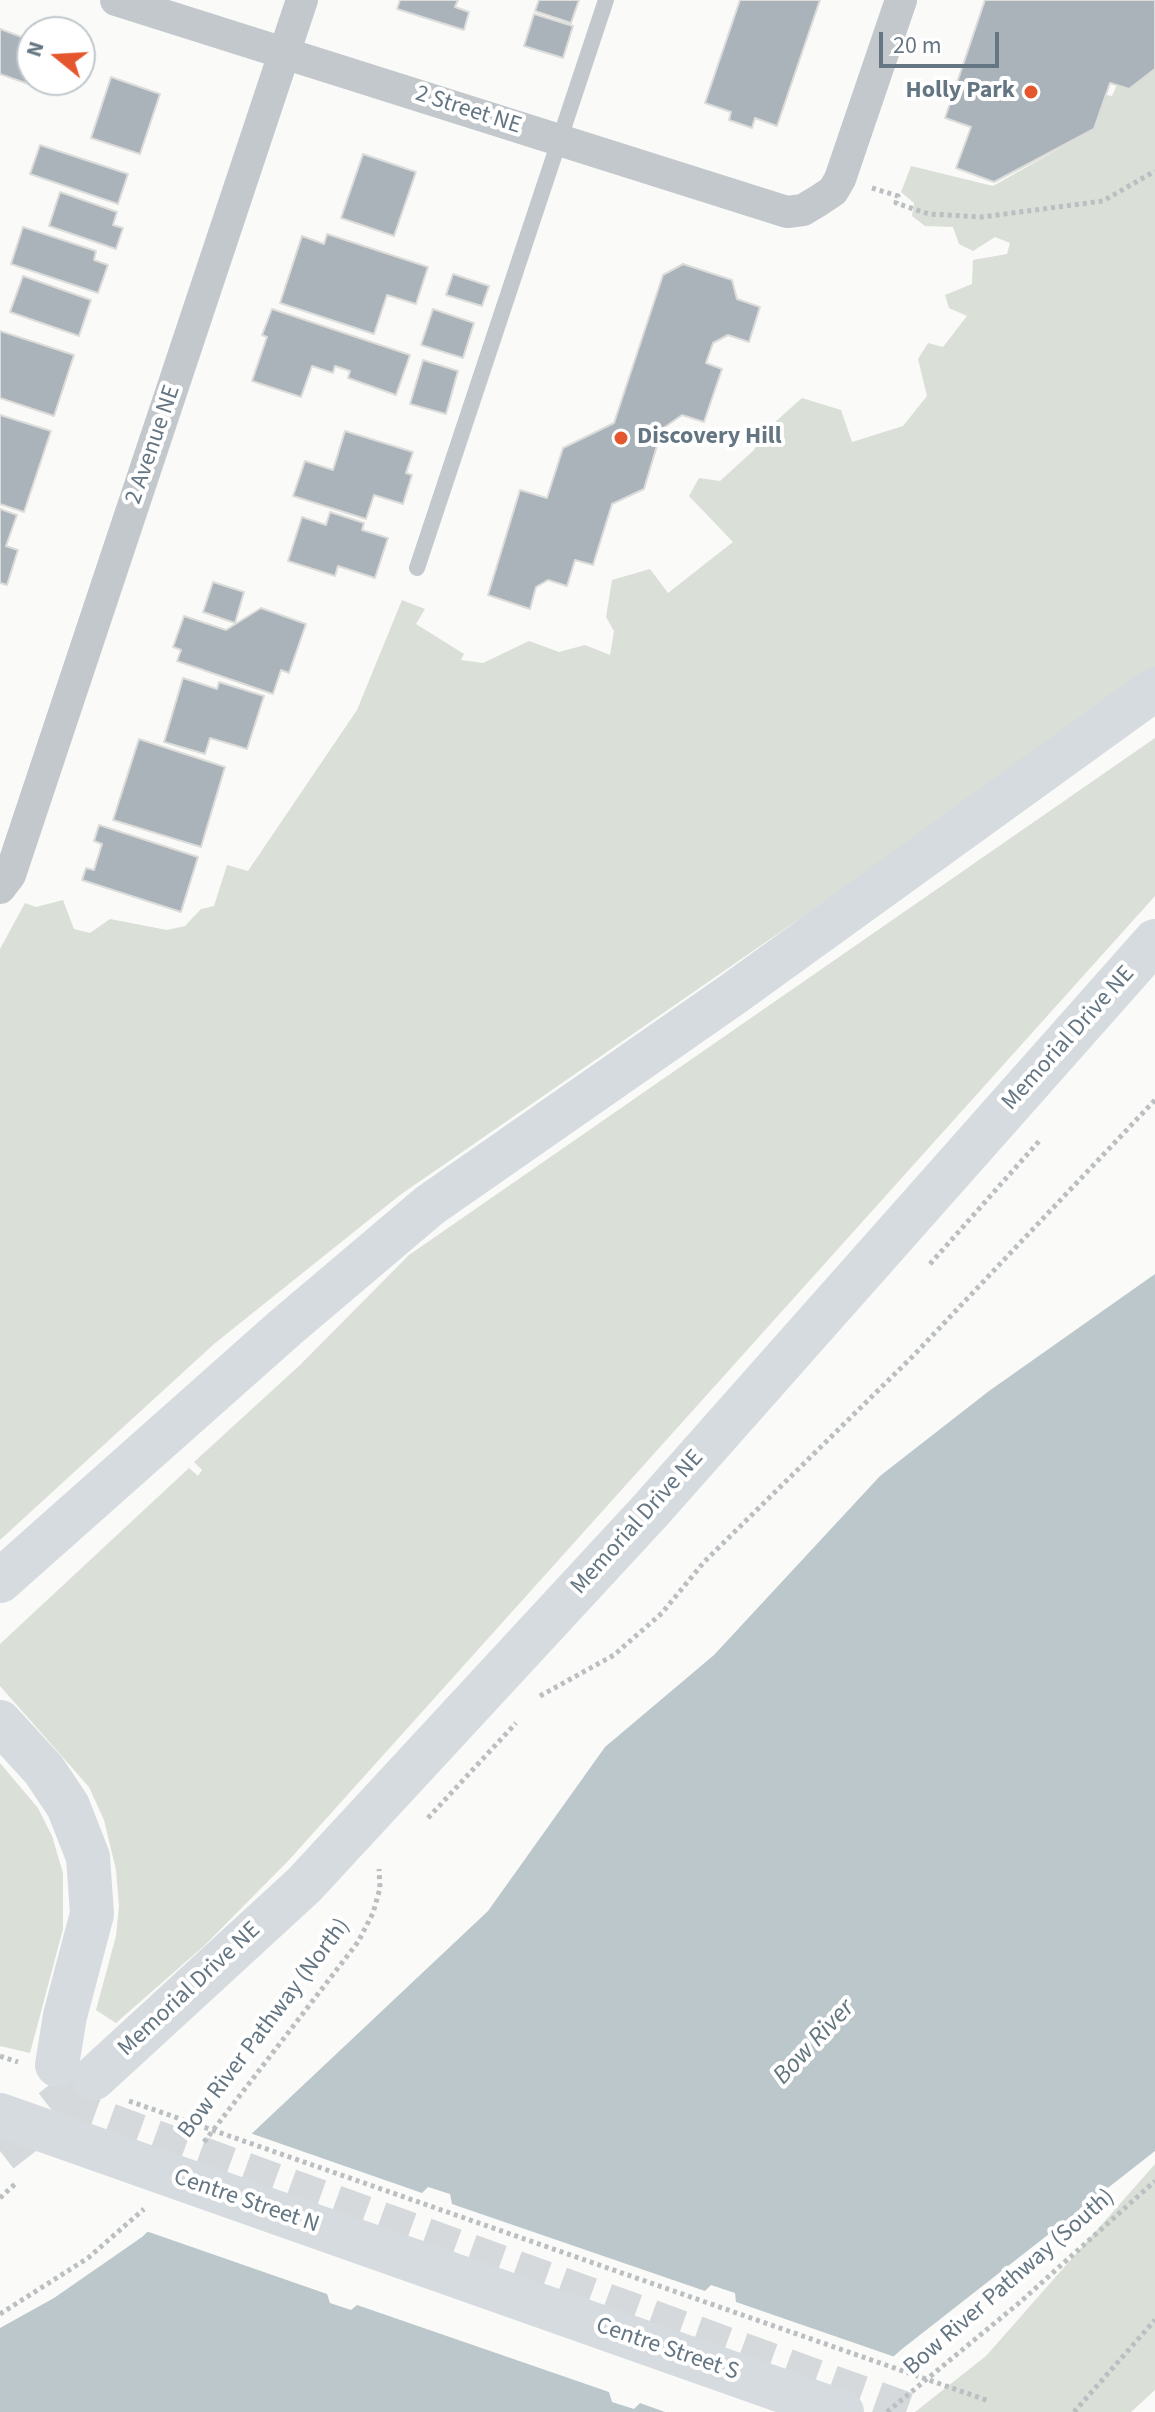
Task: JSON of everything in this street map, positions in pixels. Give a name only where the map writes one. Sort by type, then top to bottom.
[{"type":"main road","points":[[0,1581],[286,1327],[430,1205],[733,994],[1155,689]]},
{"type":"main road","name":"Memorial Drive NE","points":[[73,2076],[304,1885],[650,1511],[1155,941]]},
{"type":"main road","points":[[0,1722],[44,1770],[68,1806],[88,1857],[92,1914],[65,2016],[73,2076]]},
{"type":"main road","name":"Centre Street N","points":[[0,2115],[492,2288]]},
{"type":"main road","name":"Centre Street S","points":[[492,2288],[842,2412]]},
{"type":"street","name":"2 Street NE","points":[[116,0],[787,212],[803,210],[818,201],[833,191],[840,179],[901,0]]},
{"type":"street","name":"2 Avenue NE","points":[[0,888],[10,875],[302,0]]},
{"type":"lane","points":[[417,568],[606,0]]},
{"type":"path","points":[[872,188],[898,196],[896,203],[929,214],[982,217],[1103,201],[1155,171]]},
{"type":"path","points":[[540,1696],[614,1655],[662,1613],[704,1562],[913,1356],[1155,1100]]},
{"type":"path","name":"Bow River Pathway (North)","points":[[195,2153],[358,1942],[373,1913],[380,1888],[379,1869]]},
{"type":"path","points":[[0,2056],[73,2076],[989,2401]]},
{"type":"path","name":"Bow River Pathway (South)","points":[[887,2412],[1008,2313],[1155,2181]]},
{"type":"path","points":[[0,2198],[15,2184]]},
{"type":"path","points":[[0,2314],[88,2258],[133,2221],[154,2198]]},
{"type":"path","points":[[1074,2412],[1155,2320]]},
{"type":"shaded area","points":[[1155,69],[1155,673],[400,1195],[214,1344],[0,1540],[0,949],[25,903],[36,907],[63,900],[74,929],[90,933],[110,919],[167,930],[185,926],[201,909],[214,906],[227,865],[248,871],[357,710],[402,600],[425,609],[416,624],[464,654],[461,660],[483,663],[529,641],[559,652],[585,645],[610,655],[614,631],[606,617],[612,580],[650,569],[668,593],[733,542],[689,496],[699,478],[720,481],[754,450],[765,431],[802,398],[841,410],[852,442],[903,426],[927,396],[918,359],[928,343],[943,347],[967,316],[949,308],[945,295],[972,284],[973,260],[1007,254],[1010,243],[995,237],[973,251],[959,244],[953,227],[925,226],[912,216],[914,203],[901,192],[911,166],[993,186],[1094,129],[1106,95],[1112,96],[1117,85],[1129,89]]},
{"type":"shaded area","points":[[1155,738],[1155,896],[289,1860],[205,1945],[116,2023],[96,2010],[116,1936],[119,1906],[116,1870],[104,1820],[89,1787],[0,1686],[0,1644],[189,1468],[198,1476],[202,1470],[194,1462],[300,1365],[409,1255]]},
{"type":"shaded area","points":[[0,1763],[38,1808],[52,1836],[63,1873],[63,1929],[30,2053],[0,2046]]},
{"type":"shaded area","points":[[1155,2164],[1155,2390],[1131,2412],[915,2412],[986,2356]]},
{"type":"water","name":"Bow River","points":[[1155,1274],[1155,2151],[902,2349],[830,2412],[0,2412],[0,2328],[54,2298],[142,2237],[488,1911],[605,1747],[714,1655],[880,1476],[989,1391]]},
{"type":"pier","points":[[247,2132],[422,2193],[428,2187],[450,2194],[452,2204],[705,2291],[711,2285],[735,2293],[736,2302],[898,2358],[836,2412],[665,2412],[640,2403],[634,2409],[612,2402],[609,2392],[357,2305],[351,2310],[330,2303],[327,2294],[143,2230]]},
{"type":"building","points":[[400,0],[458,0],[455,7],[469,12],[464,30],[397,9]]},
{"type":"building","points":[[539,0],[579,0],[571,23],[535,11]]},
{"type":"building","points":[[740,0],[820,0],[777,126],[755,118],[752,128],[729,120],[731,112],[705,103]]},
{"type":"building","name":"Holly Park","points":[[985,0],[1155,0],[1155,69],[1129,89],[1110,83],[1094,129],[994,182],[956,168],[971,127],[945,118]]},
{"type":"building","points":[[534,14],[573,26],[563,58],[524,46]]},
{"type":"building","points":[[0,29],[16,35],[16,80],[0,74]]},
{"type":"building","points":[[111,77],[160,94],[140,154],[91,138]]},
{"type":"building","points":[[40,145],[128,174],[118,204],[30,174]]},
{"type":"building","points":[[363,154],[416,172],[394,236],[341,218]]},
{"type":"building","points":[[60,192],[117,212],[113,225],[123,228],[116,249],[49,226]]},
{"type":"building","points":[[23,227],[96,251],[94,260],[108,265],[98,293],[11,264]]},
{"type":"building","points":[[327,234],[428,267],[416,304],[387,295],[374,334],[280,303],[302,236],[324,244]]},
{"type":"building","name":"Discovery Hill","points":[[683,264],[732,280],[737,299],[760,307],[749,342],[728,335],[713,343],[706,363],[722,369],[704,422],[682,415],[662,429],[644,489],[612,504],[593,565],[575,560],[567,586],[548,580],[536,587],[530,609],[488,595],[520,490],[547,498],[563,448],[614,423],[663,275]]},
{"type":"building","points":[[453,274],[489,286],[482,306],[446,295]]},
{"type":"building","points":[[23,276],[91,300],[79,336],[10,312]]},
{"type":"building","points":[[272,309],[410,355],[396,395],[348,378],[350,371],[335,366],[333,373],[312,366],[301,397],[252,381],[267,337],[262,335]]},
{"type":"building","points":[[433,309],[474,323],[463,358],[421,345]]},
{"type":"building","points":[[0,331],[74,355],[54,416],[0,398]]},
{"type":"building","points":[[423,360],[458,371],[446,414],[410,404]]},
{"type":"building","points":[[0,415],[51,431],[24,512],[0,504]]},
{"type":"building","points":[[345,431],[413,452],[406,473],[412,475],[403,504],[374,495],[366,519],[293,496],[305,461],[333,470]]},
{"type":"building","points":[[0,509],[17,515],[6,546],[18,550],[7,585],[0,583]]},
{"type":"building","points":[[330,512],[364,523],[362,530],[388,538],[375,578],[338,566],[335,576],[288,561],[302,517],[326,525]]},
{"type":"building","points":[[213,582],[244,592],[235,623],[203,612]]},
{"type":"building","points":[[261,608],[306,624],[289,673],[281,670],[273,694],[177,661],[181,650],[173,647],[184,616],[226,630]]},
{"type":"building","points":[[183,678],[217,689],[219,682],[264,696],[247,749],[210,738],[205,754],[164,742]]},
{"type":"building","points":[[139,739],[225,767],[201,847],[113,820]]},
{"type":"building","points":[[99,825],[198,857],[181,912],[82,880],[86,868],[94,870],[102,844],[94,841]]},
{"type":"tunnel","points":[[0,2151],[94,2078]]},
{"type":"tunnel","points":[[65,2103],[918,2412]]},
{"type":"place","name":"Holly Park","points":[[1031,92]]},
{"type":"place","name":"Discovery Hill","points":[[621,438]]}]
